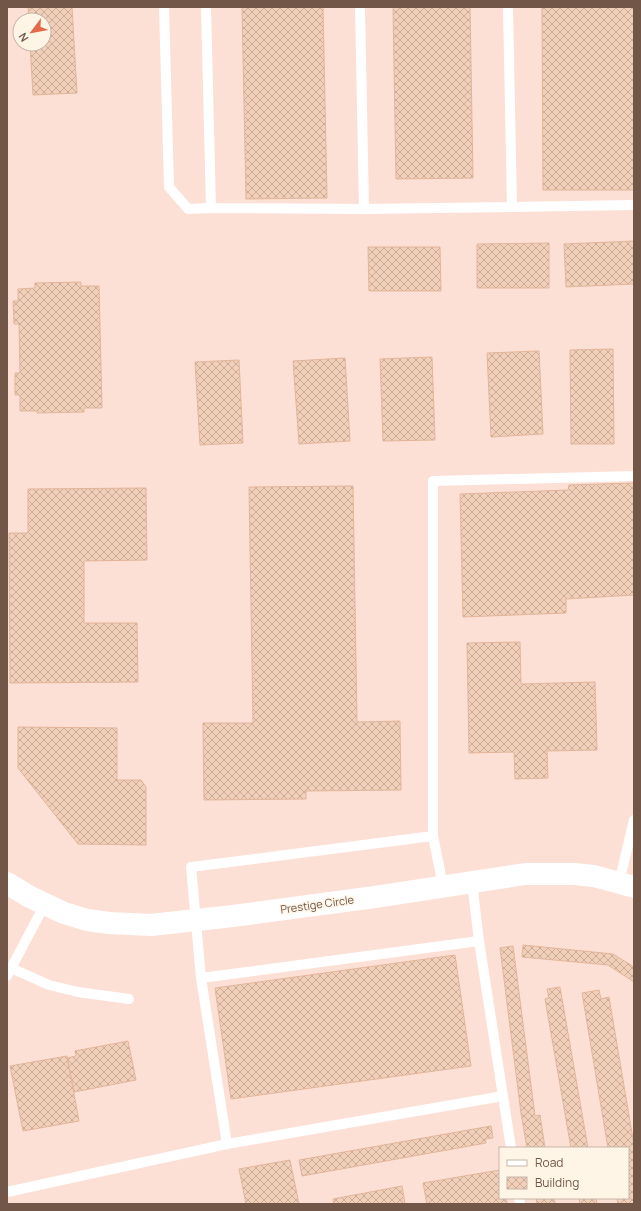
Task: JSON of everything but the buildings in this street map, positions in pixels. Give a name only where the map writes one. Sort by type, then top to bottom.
[{"type":"street","name":"Prestige Circle","points":[[7,883],[30,897],[64,913],[87,920],[109,923],[152,925],[375,897],[525,874],[574,874],[594,876],[626,885]]},
{"type":"lane","points":[[164,7],[169,187],[188,209],[364,209],[634,205]]},
{"type":"lane","points":[[206,7],[211,208]]},
{"type":"lane","points":[[360,7],[364,209]]},
{"type":"lane","points":[[508,7],[512,207]]},
{"type":"lane","points":[[443,886],[433,836],[433,481],[634,476]]},
{"type":"lane","points":[[626,885],[634,820]]},
{"type":"lane","points":[[227,1144],[201,978],[190,868],[433,836]]},
{"type":"lane","points":[[472,882],[511,1147]]},
{"type":"lane","points":[[45,904],[9,972],[49,985],[78,992],[129,999]]},
{"type":"lane","points":[[201,978],[480,942]]},
{"type":"lane","points":[[7,1192],[227,1144],[503,1096]]},
{"type":"shaded area","points":[[7,7],[634,7],[634,1204],[7,1204]]}]
